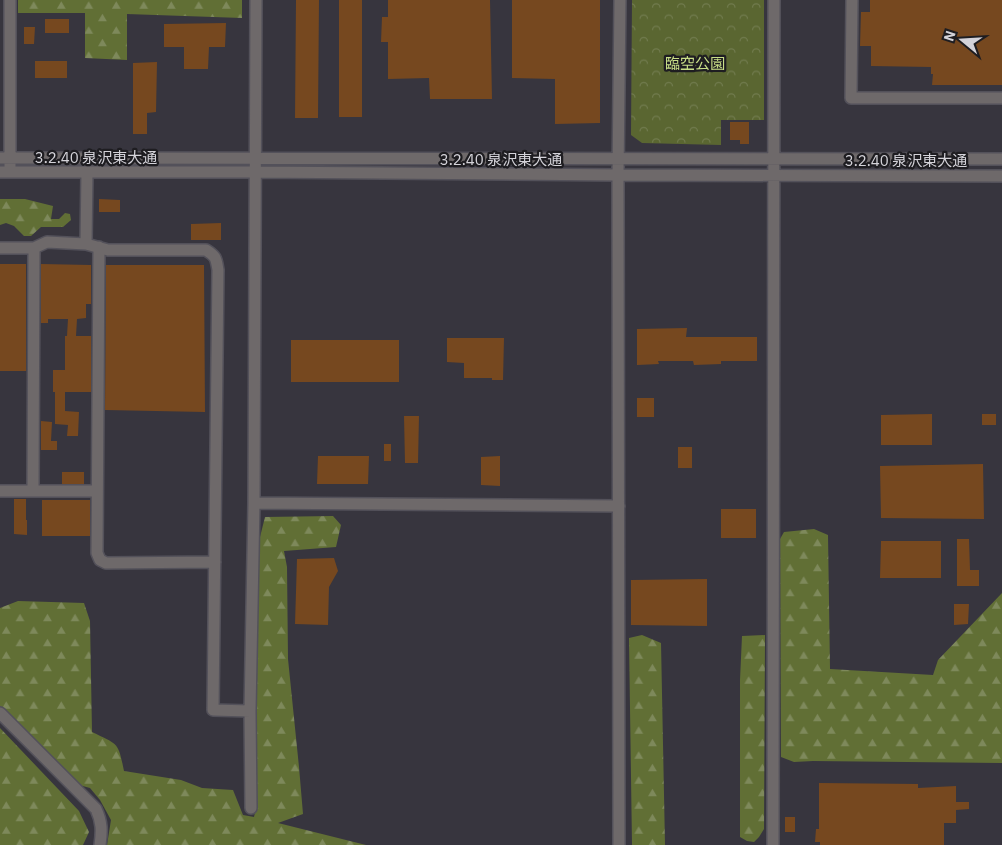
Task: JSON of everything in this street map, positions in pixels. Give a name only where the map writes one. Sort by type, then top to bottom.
[{"type":"street","points":[[5,172],[10,0]]},
{"type":"street","points":[[251,808],[250,711],[254,503],[256,0]]},
{"type":"street","points":[[619,845],[618,175],[620,0]]},
{"type":"street","points":[[773,845],[774,0]]},
{"type":"street","points":[[852,0],[851,98],[1002,98]]},
{"type":"street","name":"3.2.40 泉沢東大通","points":[[5,158],[1002,159]]},
{"type":"street","name":"3.2.40 泉沢東大通","points":[[5,172],[1002,176]]},
{"type":"street","points":[[86,244],[87,172]]},
{"type":"street","points":[[0,248],[34,248],[47,242],[86,244],[108,250],[206,250],[214,255],[217,260],[213,710],[250,711]]},
{"type":"street","points":[[99,247],[97,553],[100,560],[106,562],[215,562]]},
{"type":"street","points":[[34,248],[34,491]]},
{"type":"street","points":[[0,491],[97,491]]},
{"type":"street","points":[[254,503],[619,506]]},
{"type":"street","points":[[0,713],[96,809],[102,828],[100,845]]},
{"type":"green space","points":[[18,0],[242,0],[242,18],[127,14],[127,60],[85,58],[85,13],[18,13]]},
{"type":"green space","name":"臨空公園","points":[[632,0],[764,0],[764,120],[721,120],[721,145],[642,143],[631,135]]},
{"type":"green space","points":[[0,199],[25,199],[53,206],[51,219],[59,219],[65,213],[70,214],[71,220],[63,227],[41,227],[31,236],[24,236],[14,226],[6,223],[0,225]]},
{"type":"green space","points":[[333,516],[341,525],[336,547],[284,551],[287,567],[288,659],[303,814],[278,823],[366,845],[107,845],[111,820],[100,800],[90,788],[79,785],[0,707],[0,608],[18,601],[84,603],[90,621],[92,732],[116,746],[124,771],[181,780],[202,788],[233,790],[243,815],[254,817],[257,803],[255,734],[257,549],[265,517]]},
{"type":"green space","points":[[814,529],[828,535],[830,669],[933,675],[938,660],[1002,593],[1002,763],[794,762],[781,757],[780,539],[784,532]]},
{"type":"green space","points":[[642,635],[661,643],[665,845],[632,845],[629,638]]},
{"type":"green space","points":[[765,635],[764,829],[754,842],[740,837],[740,680],[742,636]]},
{"type":"green space","points":[[0,728],[79,811],[89,832],[83,845],[0,845]]},
{"type":"building","points":[[296,0],[319,0],[318,118],[295,118]]},
{"type":"building","points":[[339,0],[362,0],[362,117],[339,117]]},
{"type":"building","points":[[388,0],[490,0],[492,99],[430,99],[429,78],[388,79],[388,42],[381,42],[382,17],[388,17]]},
{"type":"building","points":[[512,0],[600,0],[600,123],[555,124],[555,79],[512,78]]},
{"type":"building","points":[[870,0],[1002,0],[1002,85],[932,85],[933,74],[931,74],[931,67],[871,66],[871,46],[860,46],[861,12],[870,12]]},
{"type":"building","points":[[45,19],[69,19],[69,33],[45,33]]},
{"type":"building","points":[[226,23],[225,47],[209,47],[208,69],[184,69],[184,47],[164,47],[164,24]]},
{"type":"building","points":[[24,27],[35,27],[34,44],[24,44]]},
{"type":"building","points":[[35,61],[67,61],[67,78],[35,78]]},
{"type":"building","points":[[157,62],[156,112],[147,113],[147,134],[133,134],[133,63]]},
{"type":"building","points":[[730,122],[749,122],[749,144],[740,144],[740,140],[730,140]]},
{"type":"building","points":[[99,199],[120,200],[120,212],[99,212]]},
{"type":"building","points":[[221,223],[221,240],[191,240],[191,224]]},
{"type":"building","points":[[0,264],[26,264],[26,371],[0,371]]},
{"type":"building","points":[[41,264],[91,265],[91,304],[86,304],[86,318],[77,319],[76,336],[91,336],[91,392],[65,392],[65,411],[79,412],[78,436],[67,436],[68,425],[55,424],[53,370],[65,370],[65,336],[67,336],[68,319],[48,319],[48,323],[41,323]]},
{"type":"building","points":[[106,265],[204,265],[205,412],[105,410]]},
{"type":"building","points":[[687,328],[686,337],[757,337],[757,361],[721,361],[721,364],[694,365],[693,361],[658,361],[659,364],[637,365],[637,329]]},
{"type":"building","points":[[447,338],[504,338],[503,380],[464,378],[464,363],[447,362]]},
{"type":"building","points":[[291,340],[399,340],[399,382],[291,382]]},
{"type":"building","points":[[637,398],[654,398],[654,417],[637,417]]},
{"type":"building","points":[[932,414],[932,445],[881,445],[881,415]]},
{"type":"building","points":[[982,414],[996,414],[996,425],[982,425]]},
{"type":"building","points":[[404,416],[419,416],[418,463],[405,463]]},
{"type":"building","points":[[41,421],[52,422],[51,441],[57,441],[57,450],[41,450]]},
{"type":"building","points":[[384,444],[391,444],[391,461],[384,461]]},
{"type":"building","points":[[678,447],[692,447],[692,468],[678,468]]},
{"type":"building","points":[[318,456],[369,456],[368,484],[317,484]]},
{"type":"building","points":[[500,456],[500,486],[481,485],[481,457]]},
{"type":"building","points":[[983,464],[984,519],[881,518],[880,466]]},
{"type":"building","points":[[62,472],[84,472],[84,484],[62,484]]},
{"type":"building","points":[[14,499],[26,499],[27,535],[14,534]]},
{"type":"building","points":[[42,500],[90,500],[90,536],[42,536]]},
{"type":"building","points":[[721,509],[756,509],[756,538],[721,538]]},
{"type":"building","points":[[957,539],[969,539],[970,570],[979,570],[979,586],[957,586]]},
{"type":"building","points":[[881,541],[941,541],[941,578],[880,578]]},
{"type":"building","points":[[334,558],[338,571],[329,587],[328,625],[295,624],[297,559]]},
{"type":"building","points":[[707,579],[707,626],[631,625],[631,580]]},
{"type":"building","points":[[954,604],[969,604],[968,624],[954,625]]},
{"type":"building","points":[[819,783],[918,784],[918,788],[956,786],[956,802],[969,802],[969,809],[956,810],[956,823],[944,823],[944,845],[820,845],[820,842],[815,842],[816,829],[819,829]]},
{"type":"building","points":[[785,817],[795,817],[795,832],[785,832]]}]
